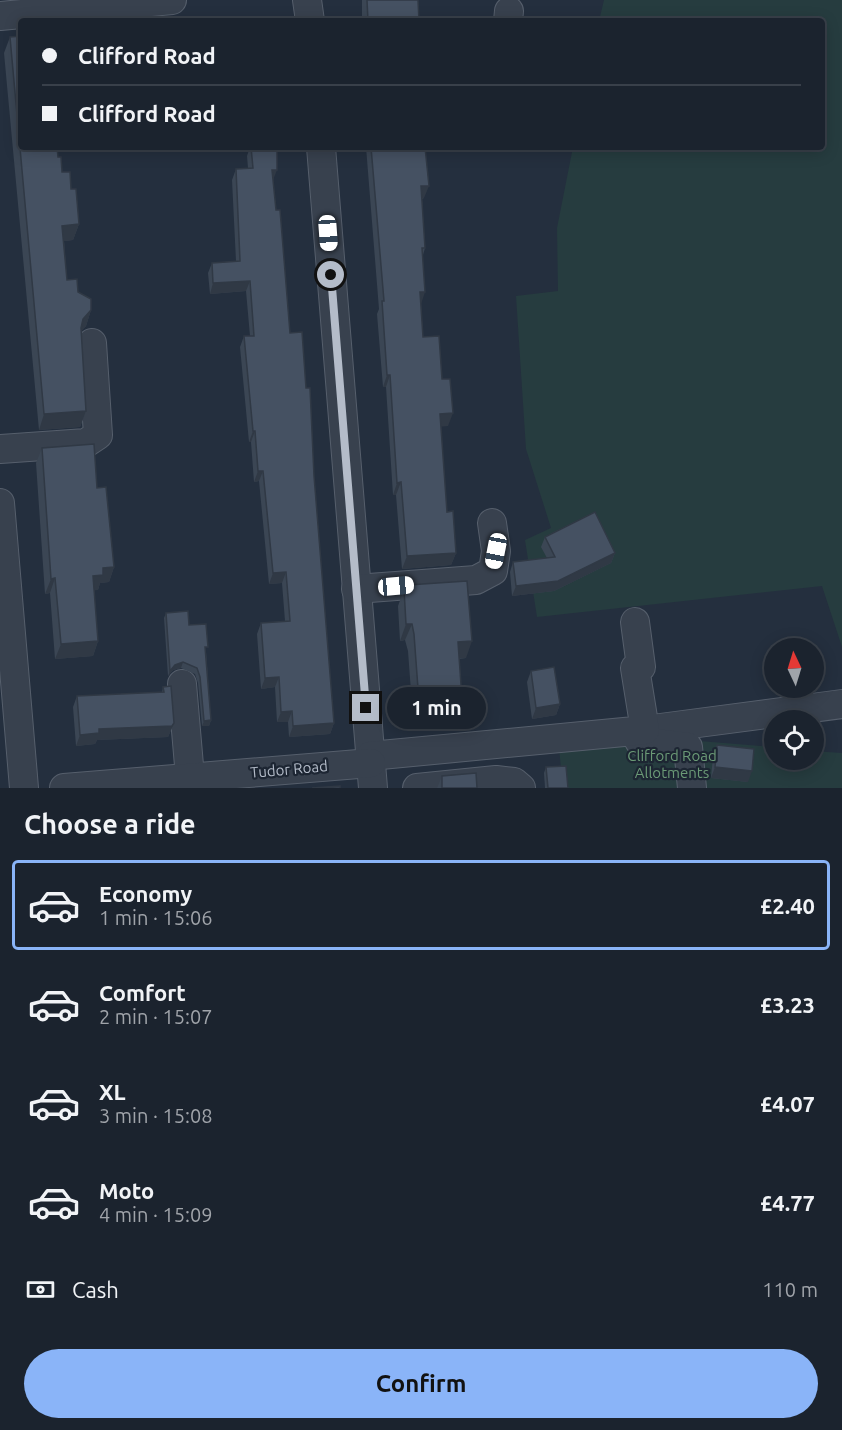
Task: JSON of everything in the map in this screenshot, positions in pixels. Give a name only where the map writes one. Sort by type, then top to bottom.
[{"type":"street","points":[[0,16],[94,4],[172,0]]},
{"type":"street","points":[[307,0],[310,18]]},
{"type":"street","points":[[321,150],[371,769]]},
{"type":"street","points":[[0,449],[86,443],[98,435],[92,343]]},
{"type":"street","points":[[0,503],[24,788]]},
{"type":"street","points":[[356,589],[476,580],[492,571],[496,551],[492,523]]},
{"type":"street","points":[[635,622],[641,667],[635,668],[645,730]]},
{"type":"street","points":[[182,684],[190,777]]},
{"type":"street","name":"Tudor Road","points":[[64,788],[190,777],[371,769],[607,734],[842,704]]},
{"type":"street","points":[[607,734],[650,744],[688,747],[692,788]]},
{"type":"street","points":[[417,788],[496,780],[514,782],[521,788]]},
{"type":"green space","points":[[604,0],[842,0],[842,647],[822,586],[537,617],[525,540],[551,528],[526,449],[516,296],[558,291],[557,228],[572,150],[825,150],[825,18],[600,18]]},
{"type":"green space","name":"Clifford Road Allotments","points":[[650,737],[764,746],[764,770],[824,770],[824,752],[842,753],[842,788],[563,788],[558,738]]},
{"type":"building","points":[[367,0],[418,0],[419,18],[368,18]]},
{"type":"building","points":[[18,36],[18,126],[10,37]]},
{"type":"building","points":[[20,150],[57,150],[58,157],[61,157],[62,172],[70,172],[71,189],[76,189],[79,224],[62,226],[67,280],[77,279],[78,292],[91,299],[91,310],[83,319],[81,328],[86,411],[44,414]]},
{"type":"building","points":[[251,150],[277,150],[277,170],[272,170],[276,210],[280,210],[290,333],[302,332],[306,388],[310,388],[314,476],[334,723],[293,726],[292,711],[281,712],[279,677],[265,678],[261,623],[290,621],[286,572],[273,573],[263,471],[258,471],[255,431],[253,431],[244,336],[254,336],[250,281],[213,283],[212,263],[240,261],[236,169],[253,168]]},
{"type":"building","points":[[371,150],[425,150],[429,186],[421,186],[425,248],[422,248],[425,292],[420,292],[423,337],[439,336],[442,379],[450,379],[453,413],[440,414],[447,512],[453,511],[456,553],[407,556],[401,482],[397,483],[390,375],[387,375],[382,301],[384,301]]},
{"type":"building","points":[[94,444],[97,488],[106,487],[114,567],[103,568],[103,575],[93,576],[98,641],[61,644],[55,578],[51,579],[42,448]]},
{"type":"building","points":[[595,512],[615,553],[558,581],[516,586],[513,562],[555,557],[545,537]]},
{"type":"building","points":[[467,581],[472,641],[458,642],[462,699],[419,702],[414,634],[412,624],[406,624],[404,589],[408,589],[408,585]]},
{"type":"building","points":[[188,611],[189,625],[206,624],[208,647],[205,647],[211,720],[204,721],[197,668],[183,662],[175,665],[170,671],[166,613]]},
{"type":"building","points":[[554,667],[560,704],[536,708],[531,671]]},
{"type":"building","points":[[171,686],[174,723],[172,726],[99,729],[99,733],[80,735],[77,696],[164,692],[163,687]]},
{"type":"building","points":[[717,745],[754,749],[752,771],[715,767]]},
{"type":"building","points":[[566,766],[568,788],[548,788],[546,767]]},
{"type":"building","points":[[476,773],[477,788],[442,788],[442,776]]},
{"type":"building","points":[[340,786],[340,788],[312,788]]},
{"type":"route","points":[[331,275],[366,708]]}]
